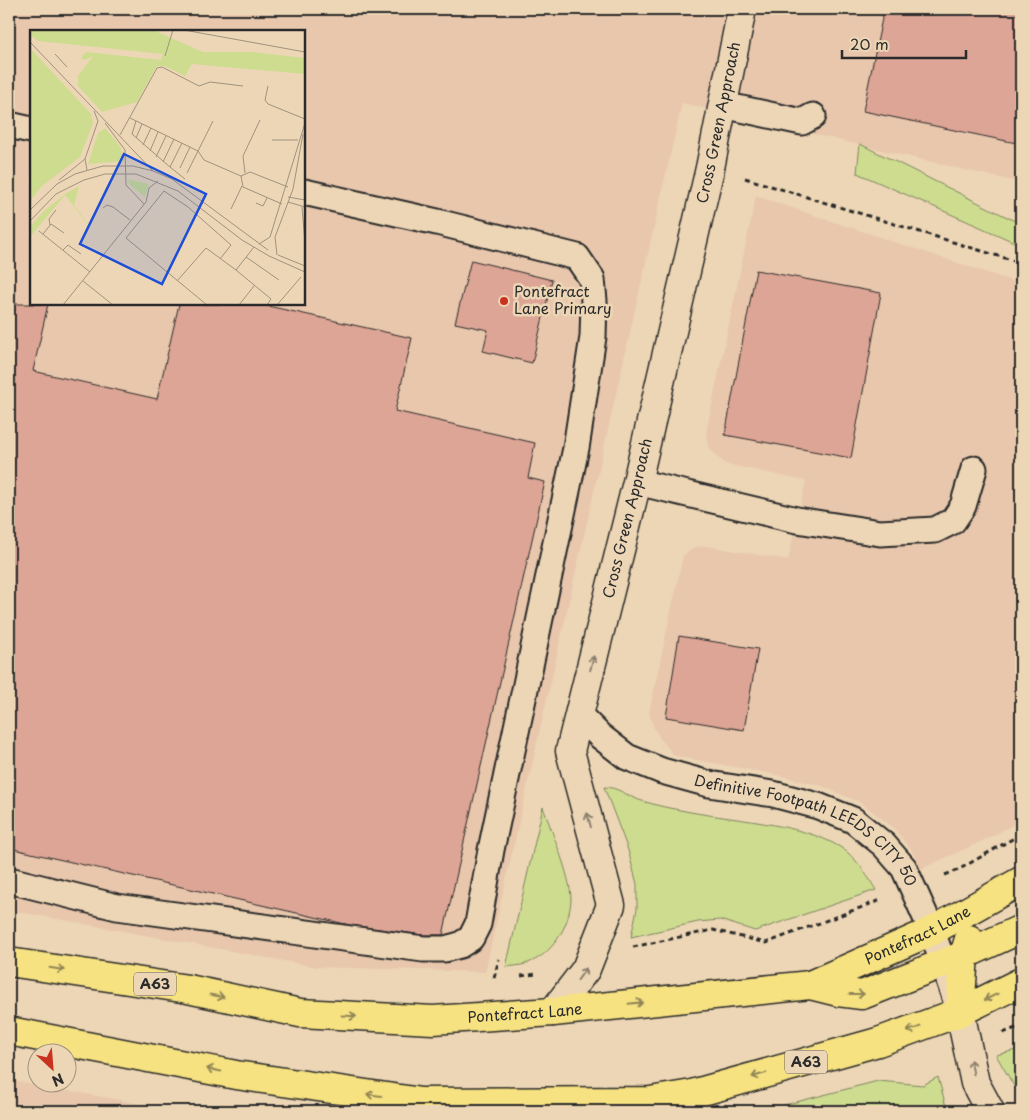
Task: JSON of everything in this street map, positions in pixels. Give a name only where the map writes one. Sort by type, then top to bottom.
[{"type":"highway","name":"Pontefract Lane","points":[[9,962],[188,989],[300,1013],[433,1020],[553,1012],[810,985],[932,931],[1021,881]]},
{"type":"highway","points":[[960,1012],[953,959],[980,905]]},
{"type":"highway","name":"A63","points":[[810,985],[862,996],[1021,929]]},
{"type":"highway","name":"A63","points":[[9,1030],[236,1075],[421,1102],[660,1106],[692,1094],[869,1044],[960,1012],[1021,982]]},
{"type":"street","name":"Cross Green Approach","points":[[553,1012],[586,969],[611,905],[570,751],[638,482],[710,168],[742,9]]},
{"type":"street","points":[[960,1012],[975,1082],[990,1111]]},
{"type":"lane","points":[[723,105],[802,122],[813,116]]},
{"type":"lane","points":[[9,125],[30,130]]},
{"type":"lane","points":[[9,880],[117,906],[422,949],[445,949],[460,945],[471,938],[478,924],[491,850],[576,448],[593,337],[594,301],[592,279],[577,257],[437,222],[305,192]]},
{"type":"lane","points":[[638,482],[797,520],[880,533],[935,530],[952,521],[963,506],[974,469]]},
{"type":"lane","name":"Definitive Footpath LEEDS CITY 50","points":[[579,715],[600,736],[627,757],[662,771],[709,784],[773,794],[818,806],[853,820],[884,845],[904,868],[932,931],[953,959]]},
{"type":"path","points":[[710,168],[1021,263]]},
{"type":"path","points":[[513,976],[586,969],[634,946],[713,930],[766,943],[958,870],[1021,834]]},
{"type":"path","points":[[485,980],[504,978]]},
{"type":"shaded area","points":[[9,9],[1021,9],[1021,183],[682,103],[485,972],[317,967],[9,910]]},
{"type":"shaded area","points":[[756,196],[1021,284],[1021,820],[991,837],[921,869],[913,852],[893,827],[861,803],[822,786],[773,774],[675,756],[654,728],[649,713],[683,556],[695,547],[707,546],[788,560],[806,481],[726,464],[708,446],[706,433]]},
{"type":"shaded area","points":[[9,1080],[28,1083],[28,1092],[75,1092],[180,1111],[9,1111]]},
{"type":"green space","points":[[860,144],[1021,224],[1021,245],[857,173]]},
{"type":"green space","points":[[604,787],[614,788],[639,800],[665,807],[784,827],[823,839],[846,851],[865,872],[876,890],[755,931],[720,920],[698,922],[631,937],[637,909],[637,884],[628,850]]},
{"type":"green space","points":[[543,807],[568,879],[571,899],[570,909],[558,939],[551,947],[535,960],[518,966],[506,967]]},
{"type":"green space","points":[[1021,1045],[1021,1098],[996,1055],[1016,1050]]},
{"type":"green space","points":[[938,1077],[945,1103],[950,1111],[761,1111],[878,1081],[923,1085]]},
{"type":"building","points":[[884,9],[1021,9],[1021,144],[863,111]]},
{"type":"building","name":"Pontefract Lane Primary","points":[[471,260],[552,280],[532,363],[483,351],[488,330],[455,323]]},
{"type":"building","points":[[756,270],[881,293],[851,458],[725,435]]},
{"type":"building","points":[[9,304],[48,305],[33,371],[157,399],[179,305],[264,305],[412,338],[395,411],[535,443],[528,478],[545,482],[443,935],[424,935],[350,925],[9,848]]},
{"type":"building","points":[[679,636],[758,649],[744,730],[666,717]]},
{"type":"place","name":"Pontefract Lane Primary","points":[[504,301]]}]
